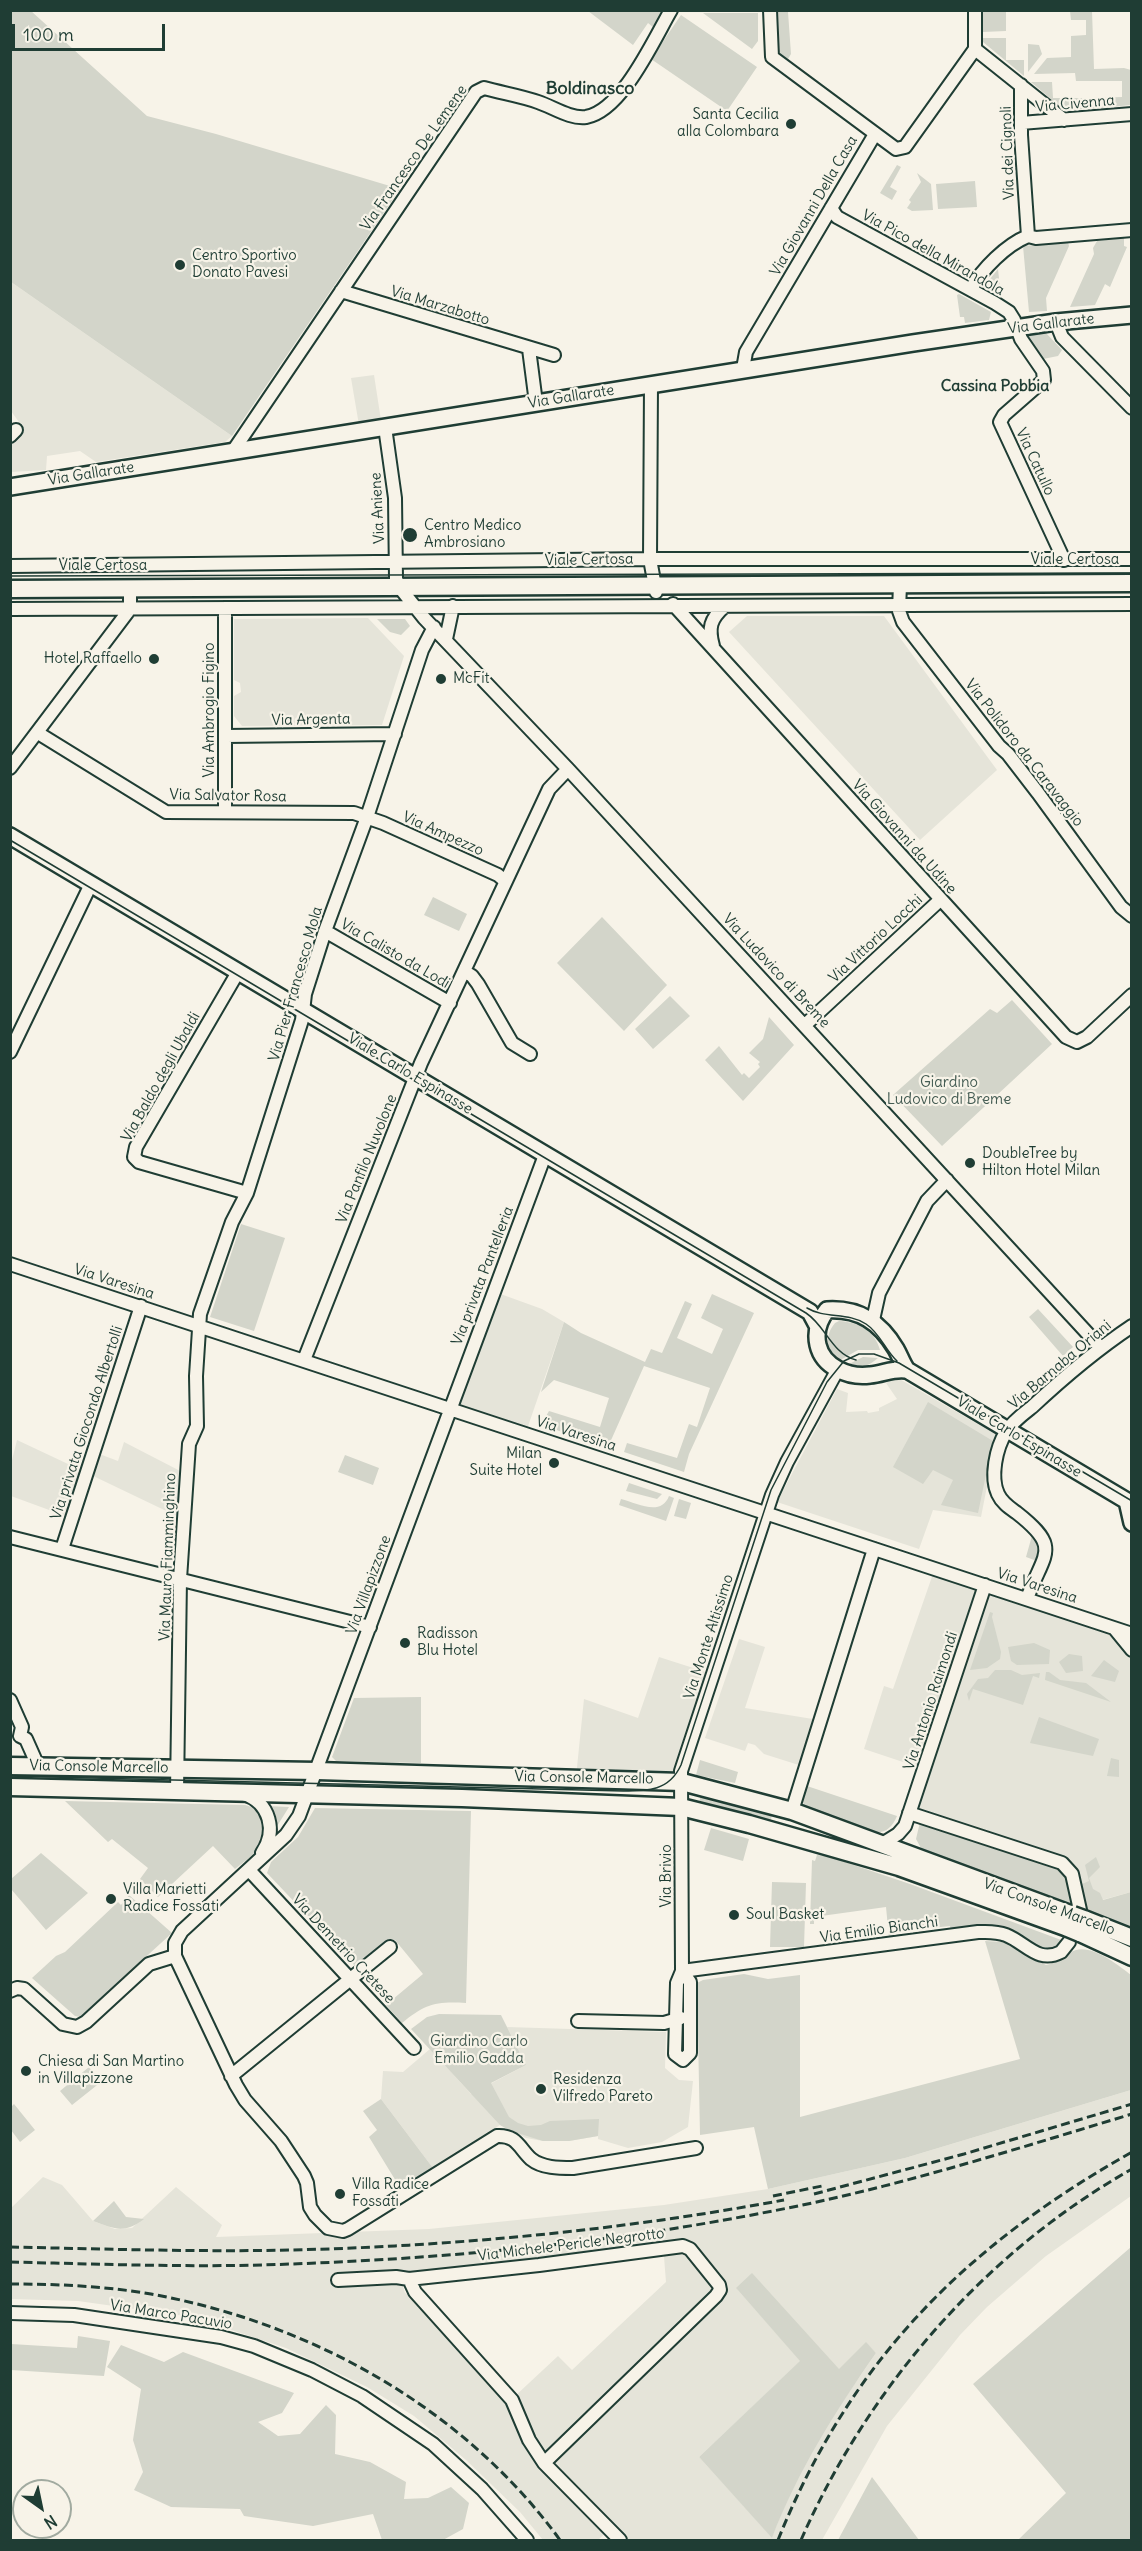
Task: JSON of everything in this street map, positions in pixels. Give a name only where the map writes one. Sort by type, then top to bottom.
[{"type":"main road","name":"Viale Certosa","points":[[10,589],[1131,583]]},
{"type":"main road","name":"Via Console Marcello","points":[[10,1766],[681,1776],[792,1811],[912,1855],[1076,1924],[1131,1957]]},
{"type":"main road","name":"Via Console Marcello","points":[[10,1787],[462,1798],[681,1807],[899,1867],[1076,1924],[1130,1936]]},
{"type":"street","name":"Via Francesco De Lemene","points":[[232,451],[476,92],[484,88],[540,102],[564,112],[585,117],[597,113],[619,95],[671,10]]},
{"type":"street","points":[[975,10],[975,49]]},
{"type":"street","points":[[770,11],[772,57],[875,134]]},
{"type":"street","name":"Via dei Cignoli","points":[[975,49],[1021,85],[1028,236]]},
{"type":"street","name":"Via Giovanni Della Casa","points":[[743,369],[746,352],[875,134],[896,149],[905,147],[975,49]]},
{"type":"street","points":[[1021,85],[1064,120]]},
{"type":"street","name":"Via Civenna","points":[[1021,123],[1131,114]]},
{"type":"street","name":"Via Pico della Mirandola","points":[[831,208],[837,217],[1009,312],[1017,327]]},
{"type":"street","points":[[971,290],[975,281],[1012,244],[1028,236],[1036,238],[1131,230]]},
{"type":"street","name":"Via Marzabotto","points":[[341,291],[554,355]]},
{"type":"street","name":"Via Gallarate","points":[[10,487],[743,369],[1017,327],[1131,315]]},
{"type":"street","points":[[1056,322],[1062,337],[1131,408]]},
{"type":"street","name":"Via Catullo","points":[[1017,327],[1021,339],[1043,371],[1044,380],[1004,415],[1000,422],[1064,560]]},
{"type":"street","points":[[529,349],[536,403]]},
{"type":"street","points":[[651,384],[650,559],[656,585],[657,604]]},
{"type":"street","name":"Via Aniene","points":[[385,427],[395,498],[396,579],[400,588]]},
{"type":"street","name":"Viale Certosa","points":[[10,566],[396,564],[650,559],[1131,559]]},
{"type":"street","points":[[898,605],[900,584]]},
{"type":"street","points":[[400,588],[420,613]]},
{"type":"street","name":"Viale Certosa","points":[[130,589],[130,609]]},
{"type":"street","name":"Via Giovanni da Udine","points":[[673,604],[1066,1037],[1077,1042],[1087,1037],[1131,995]]},
{"type":"street","points":[[10,609],[225,608],[420,613],[453,606],[1131,604]]},
{"type":"street","name":"Via Polidoro da Caravaggio","points":[[898,605],[903,622],[999,746],[1008,754],[1131,916]]},
{"type":"street","points":[[446,639],[453,606]]},
{"type":"street","points":[[713,646],[709,632],[711,624],[715,615],[725,606]]},
{"type":"street","name":"Via Ambrogio Figino","points":[[225,608],[225,811]]},
{"type":"street","points":[[10,768],[130,609]]},
{"type":"street","name":"Via Ludovico di Breme","points":[[420,613],[568,769],[1101,1348]]},
{"type":"street","name":"Via Pier Francesco Mola","points":[[199,1326],[200,1314],[232,1222],[247,1193],[304,1012],[305,994],[325,931],[367,817],[422,650],[434,627]]},
{"type":"street","name":"Via Salvator Rosa","points":[[38,733],[166,812],[354,813],[367,817]]},
{"type":"street","name":"Via Argenta","points":[[226,736],[395,734]]},
{"type":"street","name":"Via Panfilo Nuvolone","points":[[304,1360],[416,1078],[549,789],[568,769]]},
{"type":"street","name":"Via Ampezzo","points":[[367,817],[498,875],[505,881]]},
{"type":"street","name":"Viale Carlo Espinasse","points":[[10,836],[810,1312]]},
{"type":"street","points":[[10,1052],[91,884]]},
{"type":"street","name":"Via Vittorio Locchi","points":[[805,1025],[940,900]]},
{"type":"street","name":"Via Calisto da Lodi","points":[[325,931],[450,1003]]},
{"type":"street","points":[[464,971],[473,976],[512,1043],[530,1054]]},
{"type":"street","name":"Via Baldo degli Ubaldi","points":[[238,972],[136,1147],[134,1156],[139,1162],[247,1193]]},
{"type":"street","name":"Via privata Pantelleria","points":[[450,1408],[545,1155]]},
{"type":"street","points":[[873,1320],[879,1293],[927,1201],[947,1180]]},
{"type":"street","name":"Via Varesina","points":[[10,1264],[1131,1634]]},
{"type":"street","name":"Via privata Giocondo Albertolli","points":[[62,1549],[141,1306]]},
{"type":"street","points":[[818,1327],[810,1312],[827,1310],[851,1312],[873,1320],[896,1348],[906,1370],[889,1370],[870,1376],[844,1371],[827,1361],[820,1351],[817,1337],[818,1327],[827,1310]]},
{"type":"street","name":"Via Mauro Fiamminghino","points":[[177,1791],[180,1579],[189,1444],[197,1426],[196,1376],[199,1326]]},
{"type":"street","name":"Via Barnaba Oriani","points":[[1008,1429],[1058,1383],[1131,1326]]},
{"type":"street","points":[[844,1371],[864,1372],[879,1364],[889,1350],[887,1339]]},
{"type":"street","name":"Viale Carlo Espinasse","points":[[906,1370],[1129,1502]]},
{"type":"street","name":"Via Monte Altissimo","points":[[681,1776],[766,1513],[787,1462],[844,1371]]},
{"type":"street","name":"Via Villapizzone","points":[[308,1796],[450,1408]]},
{"type":"street","points":[[1008,1429],[996,1460],[998,1495],[1003,1502],[1037,1528],[1045,1542],[1044,1556],[1027,1599]]},
{"type":"street","points":[[1129,1502],[1131,1523]]},
{"type":"street","points":[[10,1537],[370,1627]]},
{"type":"street","points":[[792,1811],[874,1549]]},
{"type":"street","name":"Via Antonio Raimondi","points":[[882,1844],[898,1834],[904,1826],[984,1585]]},
{"type":"street","points":[[1114,1627],[1131,1650]]},
{"type":"street","points":[[10,1700],[22,1727],[15,1738],[26,1739],[39,1766]]},
{"type":"street","name":"Via Brivio","points":[[681,1776],[682,1971],[677,1983],[675,2054],[683,2060],[688,2058],[690,2053],[690,1982],[682,1971]]},
{"type":"street","points":[[239,1793],[250,1797],[264,1809],[271,1826],[267,1846],[249,1870]]},
{"type":"street","points":[[308,1796],[294,1826],[182,1931],[175,1943],[175,1956],[231,2076],[245,2100],[281,2141],[298,2166],[307,2183],[310,2207],[328,2228],[348,2229],[498,2136],[513,2138],[532,2160],[557,2168],[573,2168],[696,2148]]},
{"type":"street","points":[[909,1813],[1062,1863],[1072,1874],[1076,1924]]},
{"type":"street","points":[[904,1826],[904,1836],[912,1855]]},
{"type":"street","name":"Via Demetrio Cretese","points":[[249,1870],[414,2048]]},
{"type":"street","name":"Via Emilio Bianchi","points":[[682,1971],[996,1931],[1008,1935],[1043,1956],[1058,1954],[1076,1924]]},
{"type":"street","points":[[231,2076],[390,1947]]},
{"type":"street","points":[[10,1991],[21,1987],[67,2026],[76,2027],[86,2022],[149,1964],[175,1956]]},
{"type":"street","points":[[578,2021],[664,2023],[690,2016]]},
{"type":"street","name":"Via Michele Pericle Negrotto","points":[[338,2280],[396,2277],[409,2279],[683,2246],[690,2249],[719,2285],[720,2290],[717,2296],[544,2463]]},
{"type":"street","points":[[409,2279],[415,2292],[512,2400],[529,2440],[544,2463],[620,2541]]},
{"type":"street","name":"Via Marco Pacuvio","points":[[10,2313],[66,2314],[229,2338],[270,2352],[331,2379],[382,2408],[433,2444],[482,2489],[528,2541]]},
{"type":"shaded area","points":[[11,282],[232,436],[225,442],[96,462],[80,451],[47,456],[46,470],[11,472],[11,445],[24,429],[11,411]]},
{"type":"shaded area","points":[[374,375],[382,427],[360,431],[351,378]]},
{"type":"shaded area","points":[[747,616],[884,616],[997,770],[920,840],[729,632]]},
{"type":"shaded area","points":[[368,618],[404,656],[382,725],[242,726],[234,716],[234,696],[241,692],[240,683],[234,680],[234,619]]},
{"type":"shaded area","points":[[495,1292],[542,1309],[564,1322],[526,1432],[450,1408]]},
{"type":"shaded area","points":[[896,1377],[997,1435],[981,1517],[933,1510],[919,1549],[777,1502],[837,1389],[848,1393],[846,1412],[879,1411],[879,1408],[897,1399],[886,1383]]},
{"type":"shaded area","points":[[17,1440],[85,1472],[71,1518],[11,1496],[11,1464]]},
{"type":"shaded area","points":[[124,1442],[186,1474],[183,1519],[87,1473],[94,1452],[118,1461]]},
{"type":"shaded area","points":[[935,1568],[983,1584],[921,1768],[864,1749],[884,1686],[893,1689]]},
{"type":"shaded area","points":[[986,1585],[1113,1628],[1131,1652],[1131,1892],[1076,1907],[1067,1876],[910,1819]]},
{"type":"shaded area","points":[[739,1639],[765,1647],[745,1708],[819,1720],[805,1767],[764,1754],[755,1745],[748,1743],[745,1751],[705,1738]]},
{"type":"shaded area","points":[[659,1657],[712,1674],[679,1762],[672,1774],[576,1777],[584,1699],[638,1718]]},
{"type":"shaded area","points":[[507,2027],[666,2032],[665,2068],[679,2080],[693,2081],[688,2127],[662,2142],[628,2148],[598,2139],[598,2136],[569,2141],[543,2141],[526,2138],[500,2125],[433,2168],[381,2099],[383,2071],[403,2072],[430,2049],[471,2094],[526,2065]]},
{"type":"shaded area","points":[[1131,2090],[1131,2196],[1046,2256],[987,2307],[960,2335],[887,2426],[822,2540],[622,2540],[610,2529],[598,2540],[543,2540],[520,2512],[466,2460],[414,2416],[367,2387],[286,2348],[192,2317],[78,2301],[11,2299],[11,2208],[43,2177],[62,2185],[93,2221],[115,2229],[132,2228],[176,2187],[222,2225],[216,2237],[429,2229],[664,2205],[768,2189],[905,2158]],"holes":[[[663,2244],[666,2282],[572,2370],[558,2356],[514,2397],[425,2300],[405,2293],[399,2273]],[[736,2288],[839,2370],[866,2343],[876,2353],[825,2427],[787,2499],[772,2537],[699,2457],[801,2361]]]},
{"type":"green space","name":"Centro Sportivo Donato Pavesi","points":[[11,10],[31,11],[147,116],[216,134],[400,189],[232,436],[11,282]]},
{"type":"green space","points":[[588,11],[666,11],[654,28],[648,23],[633,45]]},
{"type":"green space","points":[[983,11],[1006,11],[1006,31],[983,32]]},
{"type":"green space","points":[[1070,11],[1092,11],[1094,69],[1124,68],[1131,70],[1131,105],[1091,109],[1090,98],[1122,97],[1122,81],[1076,81],[1075,73],[1034,74],[1047,58],[1071,57],[1071,36],[1086,35],[1086,20],[1071,20]]},
{"type":"green space","points":[[778,12],[788,12],[791,54],[788,59],[779,52]]},
{"type":"green space","points":[[703,13],[758,13],[758,41],[752,49]]},
{"type":"green space","points":[[681,15],[757,67],[727,111],[651,59]]},
{"type":"green space","points":[[983,38],[1006,38],[1006,60],[1024,60],[1024,76],[983,42]]},
{"type":"green space","points":[[1028,44],[1039,45],[1042,54],[1028,72]]},
{"type":"green space","points":[[1031,82],[1052,82],[1053,98],[1082,98],[1083,109],[1065,111]]},
{"type":"green space","points":[[897,165],[901,167],[890,187],[897,191],[892,200],[880,193]]},
{"type":"green space","points":[[917,173],[931,184],[933,210],[912,211],[907,208],[911,202],[909,200],[921,182]]},
{"type":"green space","points":[[975,181],[977,207],[938,209],[936,184]]},
{"type":"green space","points":[[1124,238],[1124,246],[1127,247],[1110,287],[1105,284],[1095,305],[1070,307],[1094,254],[1093,248],[1097,241]]},
{"type":"green space","points":[[1068,242],[1069,246],[1046,298],[1047,311],[1029,312],[1023,246]]},
{"type":"green space","points":[[998,269],[1001,297],[986,284]]},
{"type":"green space","points":[[957,295],[991,312],[989,320],[965,323],[964,317],[960,317]]},
{"type":"green space","points":[[1046,333],[1062,350],[1058,356],[1043,359],[1026,336]]},
{"type":"green space","points":[[377,619],[405,619],[410,626],[401,635],[390,632]]},
{"type":"green space","points":[[433,897],[467,914],[459,931],[424,915]]},
{"type":"green space","points":[[602,917],[667,985],[624,1031],[557,963]]},
{"type":"green space","points":[[670,996],[690,1016],[653,1049],[635,1029]]},
{"type":"green space","name":"Giardino Ludovico di Breme","points":[[1012,1000],[1052,1044],[942,1146],[893,1095],[990,1009],[997,1013]]},
{"type":"green space","points":[[769,1017],[794,1045],[743,1101],[705,1060],[719,1046],[742,1075],[744,1073],[749,1078],[760,1067],[758,1064],[760,1062],[749,1053],[763,1039]]},
{"type":"green space","points":[[241,1224],[285,1238],[254,1331],[210,1317]]},
{"type":"green space","points":[[712,1294],[754,1313],[689,1454],[684,1472],[624,1452],[627,1443],[677,1458],[689,1424],[697,1427],[710,1388],[644,1366],[608,1447],[541,1425],[549,1411],[600,1427],[609,1398],[554,1380],[541,1392],[564,1322],[581,1333],[645,1362],[651,1349],[662,1353],[685,1301],[692,1304],[677,1338],[712,1354],[723,1329],[701,1318]]},
{"type":"green space","points":[[1038,1309],[1073,1347],[1063,1356],[1029,1317]]},
{"type":"green space","points":[[839,1321],[853,1323],[865,1329],[878,1343],[880,1350],[858,1350],[837,1362],[829,1347],[828,1338],[835,1323]]},
{"type":"green space","points":[[863,1357],[878,1358],[862,1367],[845,1366]]},
{"type":"green space","points":[[928,1402],[993,1441],[978,1513],[941,1505],[953,1480],[933,1470],[923,1484],[893,1467]]},
{"type":"green space","points":[[345,1455],[379,1468],[373,1485],[338,1472]]},
{"type":"green space","points":[[629,1483],[662,1494],[657,1499],[626,1491]]},
{"type":"green space","points":[[669,1496],[674,1498],[666,1521],[619,1505],[621,1499],[655,1507],[660,1506]]},
{"type":"green space","points":[[679,1499],[691,1503],[686,1519],[674,1516]]},
{"type":"green space","points":[[1033,1532],[1041,1546],[1037,1561],[1026,1557]]},
{"type":"green space","points":[[990,1612],[993,1613],[1001,1652],[1000,1659],[987,1668],[970,1670]]},
{"type":"green space","points":[[1034,1643],[1050,1650],[1049,1664],[1017,1665],[1011,1661],[1008,1647]]},
{"type":"green space","points":[[1069,1654],[1082,1656],[1083,1671],[1066,1673],[1059,1662]]},
{"type":"green space","points":[[1104,1660],[1119,1671],[1115,1682],[1091,1676]]},
{"type":"green space","points":[[995,1670],[1011,1670],[1022,1675],[1040,1673],[1039,1678],[1033,1676],[1023,1705],[973,1689],[969,1701],[967,1694],[978,1679],[988,1678]]},
{"type":"green space","points":[[1046,1672],[1060,1680],[1086,1683],[1111,1702],[1045,1680]]},
{"type":"green space","points":[[421,1697],[421,1763],[336,1761],[332,1757],[354,1698]]},
{"type":"green space","points":[[1039,1717],[1099,1739],[1093,1756],[1030,1743]]},
{"type":"green space","points":[[1111,1758],[1119,1760],[1119,1777],[1107,1776]]},
{"type":"green space","points":[[700,1760],[738,1772],[735,1783],[696,1775]]},
{"type":"green space","points":[[807,1786],[897,1816],[888,1829],[872,1832],[805,1807],[802,1800]]},
{"type":"green space","points":[[701,1793],[773,1811],[770,1823],[699,1804]]},
{"type":"green space","points":[[65,1801],[245,1805],[257,1811],[263,1830],[255,1852],[235,1869],[213,1846],[158,1897],[140,1879],[148,1868],[112,1839],[108,1842]]},
{"type":"green space","points":[[267,1806],[289,1807],[274,1831]]},
{"type":"green space","points":[[315,1808],[471,1811],[466,2003],[431,2005],[402,2023],[386,2005],[423,1974],[395,1940],[390,1939],[357,1968],[267,1873],[271,1862],[298,1837]]},
{"type":"green space","points":[[920,1822],[1059,1868],[1067,1876],[1076,1907],[922,1850],[916,1839]]},
{"type":"green space","points":[[711,1828],[749,1839],[743,1861],[704,1850]]},
{"type":"green space","points":[[41,1853],[88,1893],[46,1930],[11,1889],[11,1879]]},
{"type":"green space","points":[[817,1855],[827,1856],[910,1884],[1064,1941],[1059,1948],[1046,1952],[1015,1935],[951,1933],[950,1926],[894,1932],[894,1938],[889,1938],[886,1907],[814,1917],[814,1924],[810,1924],[812,1860],[815,1861]]},
{"type":"green space","points":[[1096,1857],[1100,1867],[1089,1878],[1093,1889],[1100,1893],[1103,1900],[1131,1892],[1131,1928],[1087,1911],[1082,1884],[1089,1881],[1085,1865]]},
{"type":"green space","points":[[772,1882],[806,1883],[804,1947],[770,1947]]},
{"type":"green space","points":[[129,1895],[172,1933],[80,2017],[75,2016],[32,1978],[56,1956],[65,1952],[118,1902],[121,1905]]},
{"type":"green space","points":[[985,1941],[1002,1942],[1046,1965],[1076,1950],[1090,1950],[1105,1957],[1131,1975],[1131,2090],[905,2158],[768,2189],[754,2127],[700,2135],[697,1983],[703,1980],[744,1974],[768,1979],[800,1975],[800,2117],[1020,2059]]},
{"type":"green space","name":"Giardino Carlo Emilio Gadda","points":[[439,2014],[501,2015],[526,2065],[491,2083],[509,2117],[528,2126],[541,2125],[550,2121],[599,2119],[598,2136],[569,2141],[543,2141],[500,2125],[411,2029],[427,2017]]},
{"type":"green space","points":[[89,2067],[101,2082],[72,2105],[60,2091]]},
{"type":"green space","points":[[381,2099],[433,2168],[402,2191],[369,2137],[377,2130],[363,2111]]},
{"type":"green space","points":[[14,2104],[35,2130],[20,2142],[11,2130],[11,2107]]},
{"type":"green space","points":[[114,2201],[126,2217],[144,2219],[131,2227],[119,2229],[93,2221]]},
{"type":"green space","points":[[1131,2247],[1131,2540],[1018,2540],[1066,2493],[973,2384]]},
{"type":"green space","points":[[752,2273],[839,2369],[866,2342],[876,2353],[818,2442],[793,2489],[772,2538],[699,2457],[800,2361],[736,2288]]},
{"type":"green space","points":[[78,2336],[110,2341],[104,2376],[11,2370],[11,2344],[77,2348]]},
{"type":"green space","points":[[121,2345],[164,2362],[183,2352],[294,2393],[282,2413],[258,2422],[278,2436],[300,2434],[326,2405],[336,2415],[335,2454],[370,2462],[406,2482],[404,2499],[428,2498],[451,2487],[469,2503],[463,2529],[443,2540],[382,2540],[373,2514],[313,2526],[244,2516],[240,2509],[171,2507],[134,2490],[143,2472],[133,2440],[141,2389],[107,2367]]},
{"type":"green space","points":[[872,2477],[919,2540],[838,2540]]},
{"type":"tram line","points":[[10,576],[1132,573]]},
{"type":"tram line","points":[[10,840],[806,1313],[813,1318],[840,1352],[856,1360]]},
{"type":"tram line","points":[[807,1308],[821,1313],[852,1318],[866,1324],[897,1361]]},
{"type":"tram line","points":[[10,1776],[623,1791],[649,1790],[664,1785],[676,1774],[681,1765],[771,1490],[827,1382],[844,1361],[859,1354],[874,1354],[899,1363],[1132,1501]]},
{"type":"railway","points":[[814,2194],[964,2154],[1132,2104]]},
{"type":"railway","points":[[10,2262],[168,2265],[325,2263],[450,2255],[638,2234],[809,2204],[856,2193],[948,2169],[1132,2114]]},
{"type":"railway","points":[[778,2540],[807,2476],[840,2417],[878,2363],[919,2314],[966,2269],[1016,2227],[1072,2188],[1132,2152]]},
{"type":"railway","points":[[801,2540],[828,2483],[860,2429],[897,2377],[937,2328],[981,2282],[1028,2240],[1079,2202],[1132,2169]]},
{"type":"railway","points":[[773,2196],[822,2186]]},
{"type":"railway","points":[[10,2247],[257,2251],[416,2245],[601,2228],[784,2200]]},
{"type":"railway","points":[[10,2284],[80,2286],[151,2294],[211,2307],[269,2326],[325,2350],[379,2378],[431,2412],[478,2450],[521,2493],[560,2540]]},
{"type":"place","name":"Santa Cecilia alla Colombara","points":[[791,124]]},
{"type":"place","name":"Centro Sportivo Donato Pavesi","points":[[180,265]]},
{"type":"place","name":"Centro Medico Ambrosiano","points":[[410,535]]},
{"type":"place","name":"Hotel Raffaello","points":[[154,659]]},
{"type":"place","name":"McFit","points":[[441,679]]},
{"type":"place","name":"DoubleTree by Hilton Hotel Milan","points":[[970,1163]]},
{"type":"place","name":"Milan Suite Hotel","points":[[554,1463]]},
{"type":"place","name":"Radisson Blu Hotel","points":[[405,1643]]},
{"type":"place","name":"Villa Marietti Radice Fossati","points":[[111,1899]]},
{"type":"place","name":"Soul Basket","points":[[734,1915]]},
{"type":"place","name":"Chiesa di San Martino in Villapizzone","points":[[26,2071]]},
{"type":"place","name":"Residenza Vilfredo Pareto","points":[[541,2089]]},
{"type":"place","name":"Villa Radice Fossati","points":[[340,2194]]},
{"type":"district","name":"Boldinasco","points":[[590,89]]},
{"type":"district","name":"Cassina Pobbia","points":[[995,386]]}]
